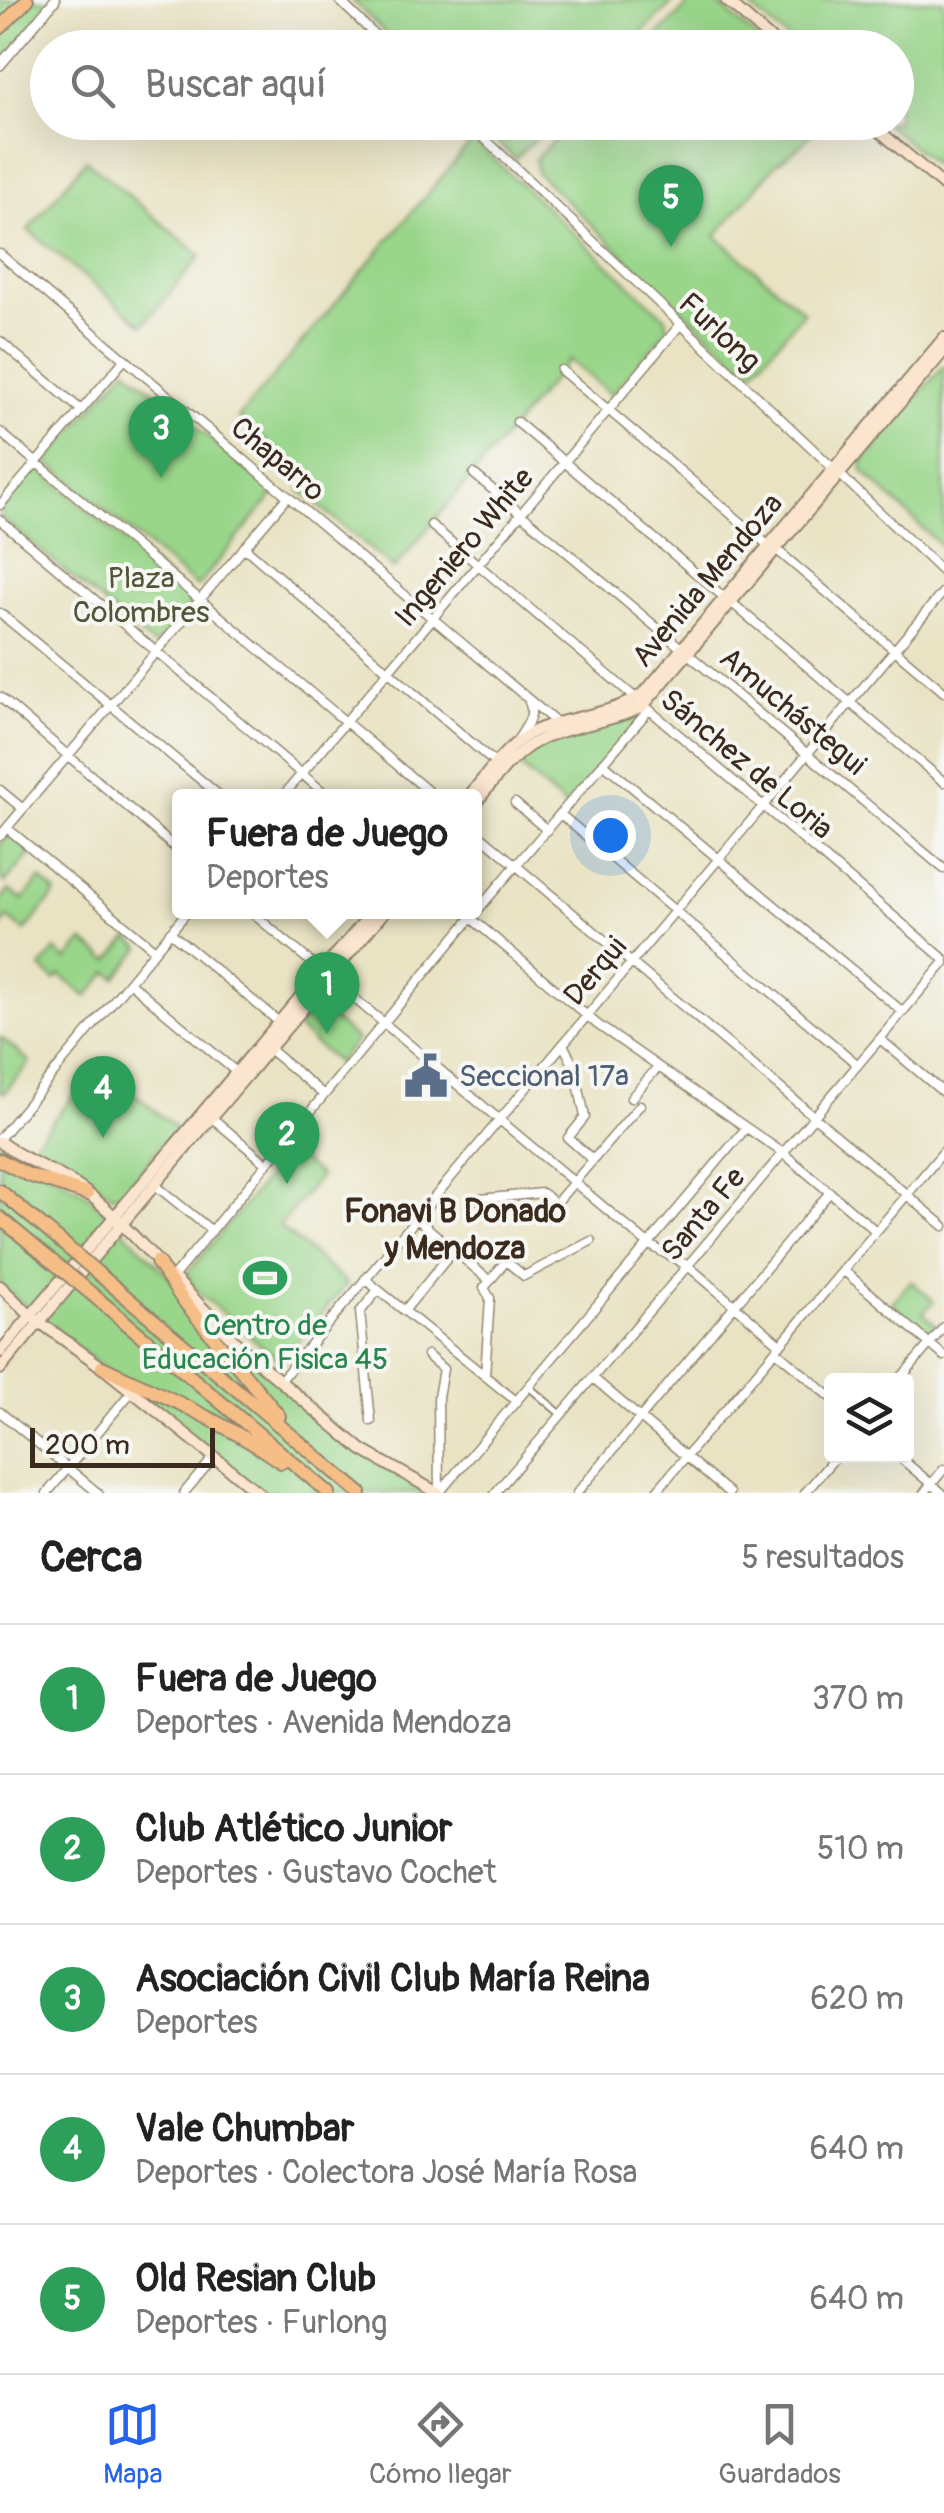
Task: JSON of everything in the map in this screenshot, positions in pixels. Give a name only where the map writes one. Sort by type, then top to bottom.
[{"type":"highway","points":[[0,28],[27,0]]},
{"type":"highway","points":[[0,1160],[28,1176],[88,1194]]},
{"type":"highway","points":[[0,1191],[360,1493]]},
{"type":"highway","points":[[0,1218],[327,1493]]},
{"type":"highway","points":[[158,1262],[240,1371],[314,1455]]},
{"type":"highway","points":[[102,1367],[181,1404],[263,1450],[327,1493]]},
{"type":"main road","points":[[726,0],[760,30]]},
{"type":"main road","points":[[890,140],[944,186]]},
{"type":"main road","name":"Avenida Mendoza","points":[[482,796],[520,753],[561,727],[604,712],[642,706],[944,338]]},
{"type":"main road","name":"Avenida Mendoza","points":[[838,470],[944,351]]},
{"type":"main road","name":"Avenida Mendoza","points":[[475,789],[514,744],[542,728],[561,727]]},
{"type":"main road","points":[[0,1369],[35,1319],[118,1219],[240,1075],[269,1049],[362,919]]},
{"type":"main road","points":[[118,1219],[154,1184],[196,1127],[211,1117],[278,1022],[377,919]]},
{"type":"main road","points":[[0,1140],[28,1160],[69,1180],[118,1219],[240,1347],[362,1450],[439,1493]]},
{"type":"main road","points":[[0,1286],[35,1319],[102,1367],[260,1493]]},
{"type":"main road","points":[[0,1352],[35,1319]]},
{"type":"street","points":[[0,65],[55,0]]},
{"type":"street","points":[[339,0],[370,30]]},
{"type":"street","name":"Furlong","points":[[485,140],[944,573]]},
{"type":"street","name":"Chaparro","points":[[0,254],[561,727]]},
{"type":"street","name":"Ingeniero White","points":[[289,789],[680,325]]},
{"type":"street","points":[[0,341],[81,410]]},
{"type":"street","points":[[0,505],[125,359]]},
{"type":"street","points":[[561,370],[944,692]]},
{"type":"street","points":[[517,422],[944,782]]},
{"type":"street","points":[[0,432],[425,789]]},
{"type":"street","name":"Amuchástegui","points":[[474,474],[944,869]]},
{"type":"street","points":[[155,950],[3,832],[288,496]]},
{"type":"street","points":[[0,520],[320,789]]},
{"type":"street","name":"Sánchez de Loria","points":[[430,526],[944,961]]},
{"type":"street","points":[[244,547],[496,764]]},
{"type":"street","name":"Derqui","points":[[280,1381],[944,591]]},
{"type":"street","points":[[0,613],[212,789]]},
{"type":"street","points":[[0,697],[172,845]]},
{"type":"street","points":[[514,744],[531,718],[527,698]]},
{"type":"street","points":[[482,900],[603,764],[642,706]]},
{"type":"street","points":[[603,764],[903,1012]]},
{"type":"street","points":[[0,790],[23,809]]},
{"type":"street","points":[[515,804],[546,830]]},
{"type":"street","points":[[560,814],[858,1064]]},
{"type":"street","points":[[482,837],[944,1226]]},
{"type":"street","points":[[0,1140],[181,919]]},
{"type":"street","points":[[260,919],[648,1244],[688,1266],[824,1391]]},
{"type":"street","points":[[173,1277],[470,919]]},
{"type":"street","points":[[472,919],[587,1016],[784,1153],[876,1231]]},
{"type":"street","points":[[170,932],[278,1022]]},
{"type":"street","name":"Santa Fe","points":[[496,1493],[944,961]]},
{"type":"street","points":[[129,982],[240,1075]]},
{"type":"street","points":[[880,1039],[944,1093]]},
{"type":"street","points":[[563,1044],[575,1069],[584,1117],[568,1138],[593,1160]]},
{"type":"street","points":[[269,1049],[324,1095]]},
{"type":"street","points":[[631,1098],[658,1067]]},
{"type":"street","points":[[545,1216],[640,1105]]},
{"type":"street","points":[[211,1117],[267,1164]]},
{"type":"street","points":[[439,1493],[746,1128]]},
{"type":"street","points":[[655,1493],[944,1151]]},
{"type":"street","points":[[154,1184],[212,1231]]},
{"type":"street","points":[[577,1493],[830,1192]]},
{"type":"street","points":[[470,1200],[542,1193],[556,1203]]},
{"type":"street","points":[[416,1218],[490,1281]]},
{"type":"street","points":[[485,1376],[490,1298],[484,1288],[506,1261],[524,1276],[591,1242]]},
{"type":"street","points":[[404,1310],[454,1250]]},
{"type":"street","points":[[843,1270],[944,1356]]},
{"type":"street","points":[[365,1279],[516,1401]]},
{"type":"street","points":[[371,1422],[360,1312],[378,1290]]},
{"type":"street","points":[[905,1373],[944,1327]]},
{"type":"street","points":[[427,1354],[443,1368],[438,1396],[439,1493]]},
{"type":"street","points":[[593,1378],[729,1493]]},
{"type":"street","points":[[528,1387],[562,1415]]},
{"type":"street","points":[[46,1493],[132,1392]]},
{"type":"street","points":[[0,1412],[98,1493]]},
{"type":"street","points":[[184,1493],[214,1456]]},
{"type":"street","points":[[805,1493],[830,1463]]},
{"type":"street","points":[[906,1463],[942,1493]]},
{"type":"street","points":[[924,1493],[944,1469]]},
{"type":"green space","points":[[0,0],[55,0],[0,65]]},
{"type":"green space","points":[[352,0],[675,0],[644,30],[382,30]]},
{"type":"green space","points":[[693,0],[713,0],[748,30],[663,30]]},
{"type":"green space","points":[[742,0],[944,0],[944,173],[905,140],[914,140],[914,30],[778,30]]},
{"type":"green space","points":[[473,140],[666,318],[668,329],[611,395],[569,360],[394,569],[300,490],[310,478],[238,418]]},
{"type":"green space","points":[[495,140],[534,140],[515,159]]},
{"type":"green space","points":[[555,140],[805,140],[776,164],[716,236],[804,312],[752,373],[537,173],[535,159]]},
{"type":"green space","points":[[86,160],[201,256],[143,325],[28,230]]},
{"type":"green space","points":[[944,366],[944,549],[863,471],[862,462]]},
{"type":"green space","points":[[126,368],[275,493],[197,587],[47,462]]},
{"type":"green space","name":"Plaza Colombres","points":[[38,468],[192,597],[192,602],[156,644],[0,517],[0,509]]},
{"type":"green space","points":[[648,711],[566,807],[513,760],[534,743]]},
{"type":"green space","points":[[9,834],[31,853],[5,883],[0,878],[0,845]]},
{"type":"green space","points":[[40,879],[56,893],[25,931],[8,918],[0,927],[0,901],[9,890],[23,900]]},
{"type":"green space","points":[[129,938],[141,948],[116,978],[108,972],[87,997],[60,975],[55,980],[41,968],[55,950],[67,960],[83,941],[109,961]]},
{"type":"green space","points":[[316,1005],[357,1040],[337,1063],[297,1028]]},
{"type":"green space","points":[[0,1037],[30,1062],[4,1093],[0,1090]]},
{"type":"green space","points":[[99,1065],[176,1128],[121,1195],[112,1195],[90,1178],[48,1160],[31,1147]]},
{"type":"green space","points":[[0,1142],[87,1194],[240,1347],[362,1450],[438,1493],[259,1493],[0,1286]]},
{"type":"green space","name":"Centro de Educación Fisica 45","points":[[290,1150],[320,1176],[279,1226],[347,1284],[281,1362],[193,1288],[187,1273]]},
{"type":"green space","points":[[911,1281],[934,1301],[923,1313],[936,1325],[927,1335],[891,1304]]},
{"type":"place","name":"Old Resian Club","points":[[671,247]]},
{"type":"place","name":"Asociación Civil Club María Reina","points":[[161,478]]},
{"type":"place","name":"Fuera de Juego","points":[[327,1034]]},
{"type":"place","name":"Seccional 17ª","points":[[426,1076]]},
{"type":"place","name":"Vale Chumbar","points":[[103,1138]]},
{"type":"place","name":"Club Atlético Junior","points":[[287,1184]]},
{"type":"place","name":"Centro de Educación Fisica 45","points":[[265,1278]]},
{"type":"district","name":"Fonavi B Donado y Mendoza","points":[[455,1230]]}]
